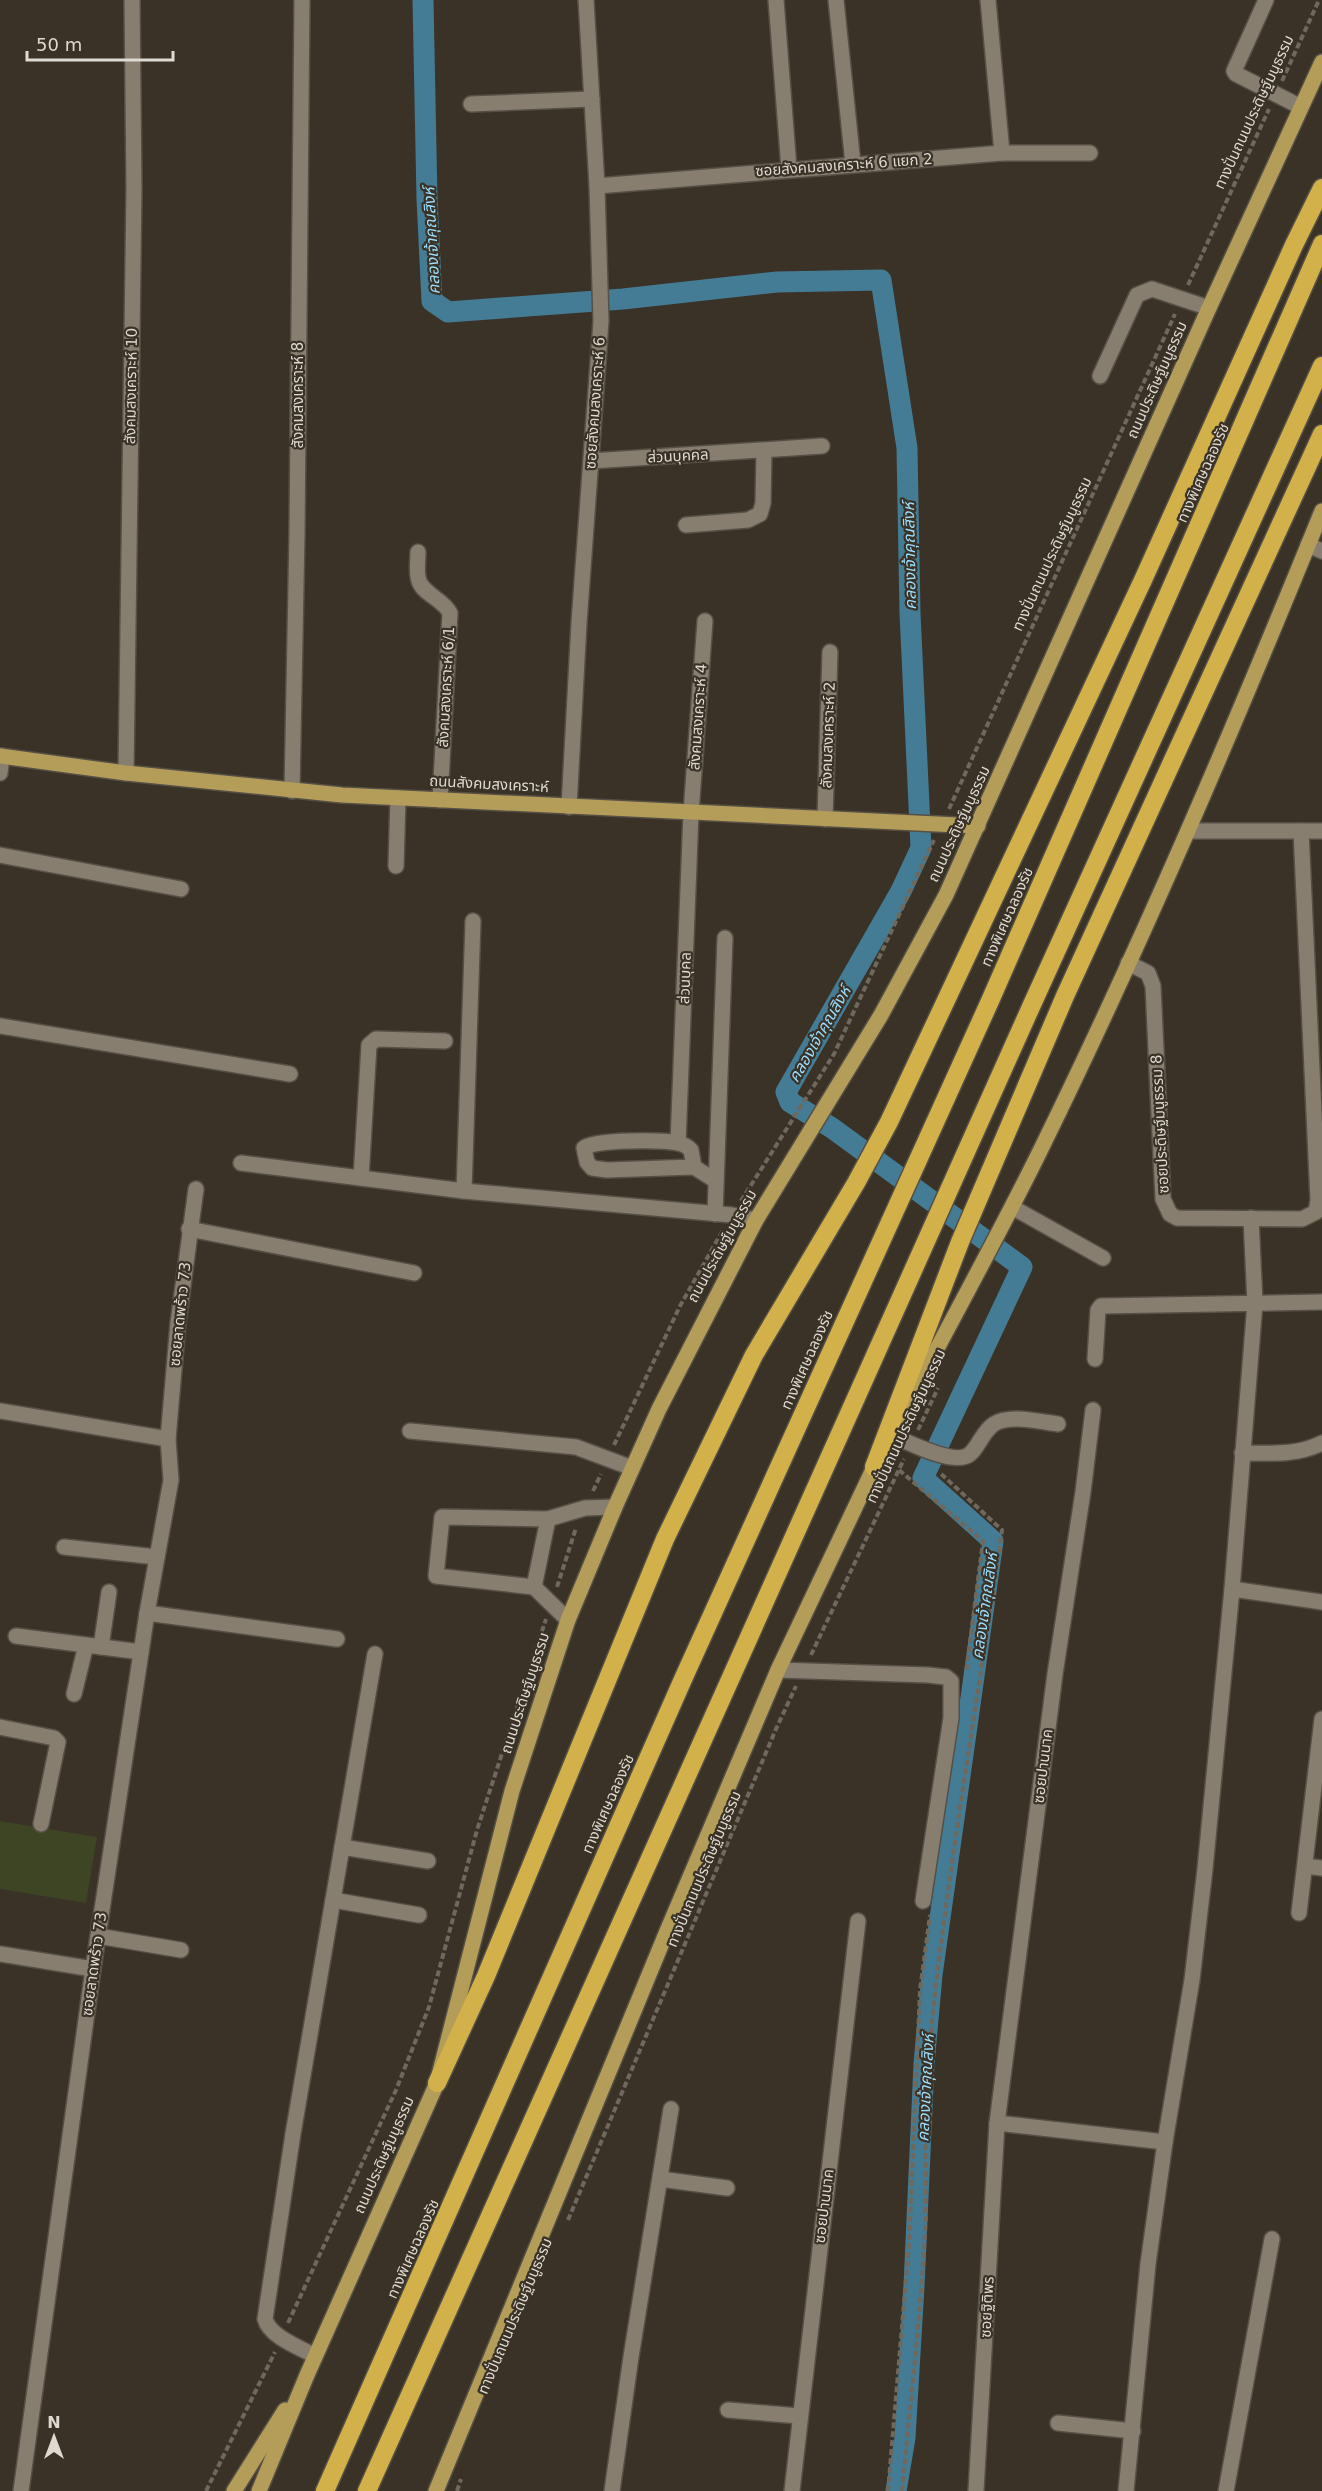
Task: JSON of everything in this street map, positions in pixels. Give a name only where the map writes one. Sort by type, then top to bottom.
[{"type":"highway","points":[[437,2083],[490,1966],[665,1539],[754,1355],[856,1183],[889,1122],[1138,591],[1322,188]]},
{"type":"highway","name":"ทางพิเศษฉลองรัช","points":[[325,2491],[684,1677],[990,1001],[1322,244]]},
{"type":"highway","points":[[367,2491],[1020,1031],[1322,366]]},
{"type":"highway","points":[[874,1467],[960,1242],[1079,965],[1322,434]]},
{"type":"main road","name":"ถนนประดิษฐ์มนูธรรม","points":[[259,2491],[315,2356],[437,2083],[512,1791],[568,1620],[632,1468],[702,1322],[756,1220],[881,1015],[916,952],[978,826],[1209,308],[1322,62]]},
{"type":"main road","points":[[437,2491],[667,1931],[778,1670],[874,1467],[1012,1207],[1128,963],[1315,548],[1322,511]]},
{"type":"main road","name":"ถนนสังคมสงเคราะห์","points":[[1,756],[126,773],[292,791],[569,807],[978,826]]},
{"type":"main road","points":[[234,2491],[307,2375]]},
{"type":"street","name":"สังคมสงเคราะห์ 10","points":[[126,773],[134,201],[132,0]]},
{"type":"street","name":"สังคมสงเคราะห์ 8","points":[[292,791],[297,545],[302,0]]},
{"type":"street","name":"ซอยสังคมสงเคราะห์ 6","points":[[569,807],[602,283],[586,0]]},
{"type":"street","points":[[776,0],[789,169]]},
{"type":"street","points":[[837,0],[853,164]]},
{"type":"street","points":[[988,0],[1002,153]]},
{"type":"street","points":[[1266,0],[1234,69],[1236,74],[1300,106]]},
{"type":"street","points":[[471,104],[592,99]]},
{"type":"street","name":"ซอยสังคมสงเคราะห์ 6 แยก 2","points":[[597,186],[1002,153],[1090,153]]},
{"type":"street","points":[[1100,376],[1137,295],[1152,289],[1209,308]]},
{"type":"street","name":"ส่วนบุคคล","points":[[591,461],[764,452],[822,446]]},
{"type":"street","points":[[686,525],[748,520],[760,514],[763,503],[764,452]]},
{"type":"street","name":"สังคมสงเคราะห์ 6/1","points":[[418,552],[418,579],[421,586],[444,604],[450,613],[440,800]]},
{"type":"street","name":"สังคมสงเคราะห์ 4","points":[[691,813],[705,621]]},
{"type":"street","name":"สังคมสงเคราะห์ 2","points":[[825,819],[830,652]]},
{"type":"street","points":[[0,772],[1,756]]},
{"type":"street","points":[[396,866],[398,798]]},
{"type":"street","name":"ส่วนบุคล","points":[[678,1143],[691,813]]},
{"type":"street","points":[[1188,831],[1322,831]]},
{"type":"street","name":"ซอยประดิษฐ์มนูธรรม 8","points":[[1128,963],[1148,973],[1153,986],[1163,1199],[1170,1214],[1178,1218],[1302,1219],[1316,1212],[1318,1200],[1301,831]]},
{"type":"street","points":[[0,855],[181,889]]},
{"type":"street","points":[[464,1191],[473,921]]},
{"type":"street","points":[[715,1214],[725,938]]},
{"type":"street","points":[[0,1026],[290,1074]]},
{"type":"street","points":[[361,1178],[369,1045],[376,1039],[445,1041]]},
{"type":"street","points":[[694,1167],[691,1150],[678,1143],[602,1141],[589,1143],[584,1148],[592,1168],[608,1170],[694,1167],[716,1181]]},
{"type":"street","points":[[241,1163],[464,1191],[715,1214],[756,1220]]},
{"type":"street","name":"ซอยลาดพร้าว 73","points":[[25,2490],[93,1969],[147,1613],[171,1480],[168,1439],[178,1323],[196,1189]]},
{"type":"street","points":[[1012,1207],[1103,1258]]},
{"type":"street","points":[[1126,2491],[1148,2264],[1165,2142],[1194,1969],[1232,1589],[1255,1304],[1251,1218]]},
{"type":"street","points":[[189,1229],[414,1273]]},
{"type":"street","points":[[1095,1359],[1098,1310],[1101,1306],[1110,1304],[1322,1302]]},
{"type":"street","name":"ซอยปานนาค","points":[[998,2122],[1055,1674],[1093,1410]]},
{"type":"street","points":[[0,1411],[168,1439]]},
{"type":"street","points":[[891,1435],[950,1457],[965,1457],[971,1453],[994,1424],[1016,1419],[1058,1424]]},
{"type":"street","points":[[410,1431],[576,1447],[632,1468]]},
{"type":"street","points":[[1242,1453],[1295,1453],[1322,1443]]},
{"type":"street","points":[[568,1620],[534,1587],[436,1576],[442,1516],[548,1519],[585,1509],[615,1507]]},
{"type":"street","points":[[534,1587],[548,1519]]},
{"type":"street","points":[[64,1547],[157,1557]]},
{"type":"street","points":[[1232,1589],[1322,1602]]},
{"type":"street","points":[[74,1694],[93,1646],[109,1592]]},
{"type":"street","points":[[147,1613],[337,1639]]},
{"type":"street","points":[[16,1636],[141,1652]]},
{"type":"street","points":[[315,2356],[274,2333],[267,2327],[265,2319],[293,2134],[375,1654]]},
{"type":"street","points":[[778,1670],[928,1675],[946,1677],[951,1681],[951,1718],[927,1905]]},
{"type":"street","points":[[1299,1913],[1322,1719]]},
{"type":"street","points":[[0,1727],[54,1738],[58,1742],[41,1824]]},
{"type":"street","points":[[342,1848],[428,1861]]},
{"type":"street","points":[[1305,1866],[1322,1868]]},
{"type":"street","points":[[333,1900],[419,1915]]},
{"type":"street","name":"ซอยปานนาค","points":[[792,2491],[858,1921]]},
{"type":"street","points":[[98,1936],[181,1950]]},
{"type":"street","points":[[0,1954],[93,1969]]},
{"type":"street","points":[[612,2491],[671,2109]]},
{"type":"street","points":[[998,2122],[1165,2142]]},
{"type":"street","name":"ซอยฐิติพร","points":[[976,2491],[998,2122]]},
{"type":"street","points":[[660,2179],[727,2188]]},
{"type":"street","points":[[1226,2491],[1272,2239]]},
{"type":"street","points":[[728,2410],[799,2416]]},
{"type":"street","points":[[1058,2423],[1133,2431]]},
{"type":"path","name":"ทางปั่นถนนประดิษฐ์มนูธรรม","points":[[796,1113],[834,1054],[1320,0]]},
{"type":"path","name":"ทางปั่นถนนประดิษฐ์มนูธรรม","points":[[568,2221],[776,1729],[899,1470],[918,1446],[942,1379]]},
{"type":"path","points":[[899,1470],[983,1541],[965,1675]]},
{"type":"path","points":[[902,2491],[925,2233],[928,2061],[966,1757],[1002,1530],[936,1470]]},
{"type":"path","points":[[888,2491],[909,2244],[920,1990],[927,1905]]},
{"type":"path","points":[[457,2491],[464,2471]]},
{"type":"green space","points":[[0,1821],[97,1837],[86,1903],[0,1889]]},
{"type":"waterway","name":"คลองเจ้าคุณสิงห์","points":[[423,0],[427,199],[432,301],[448,312],[623,299],[777,282],[881,280],[907,448],[910,613],[921,848],[901,891],[786,1092],[790,1102],[832,1128],[1022,1267],[923,1478],[993,1541],[932,1975],[924,2064],[905,2438],[896,2491]]}]
